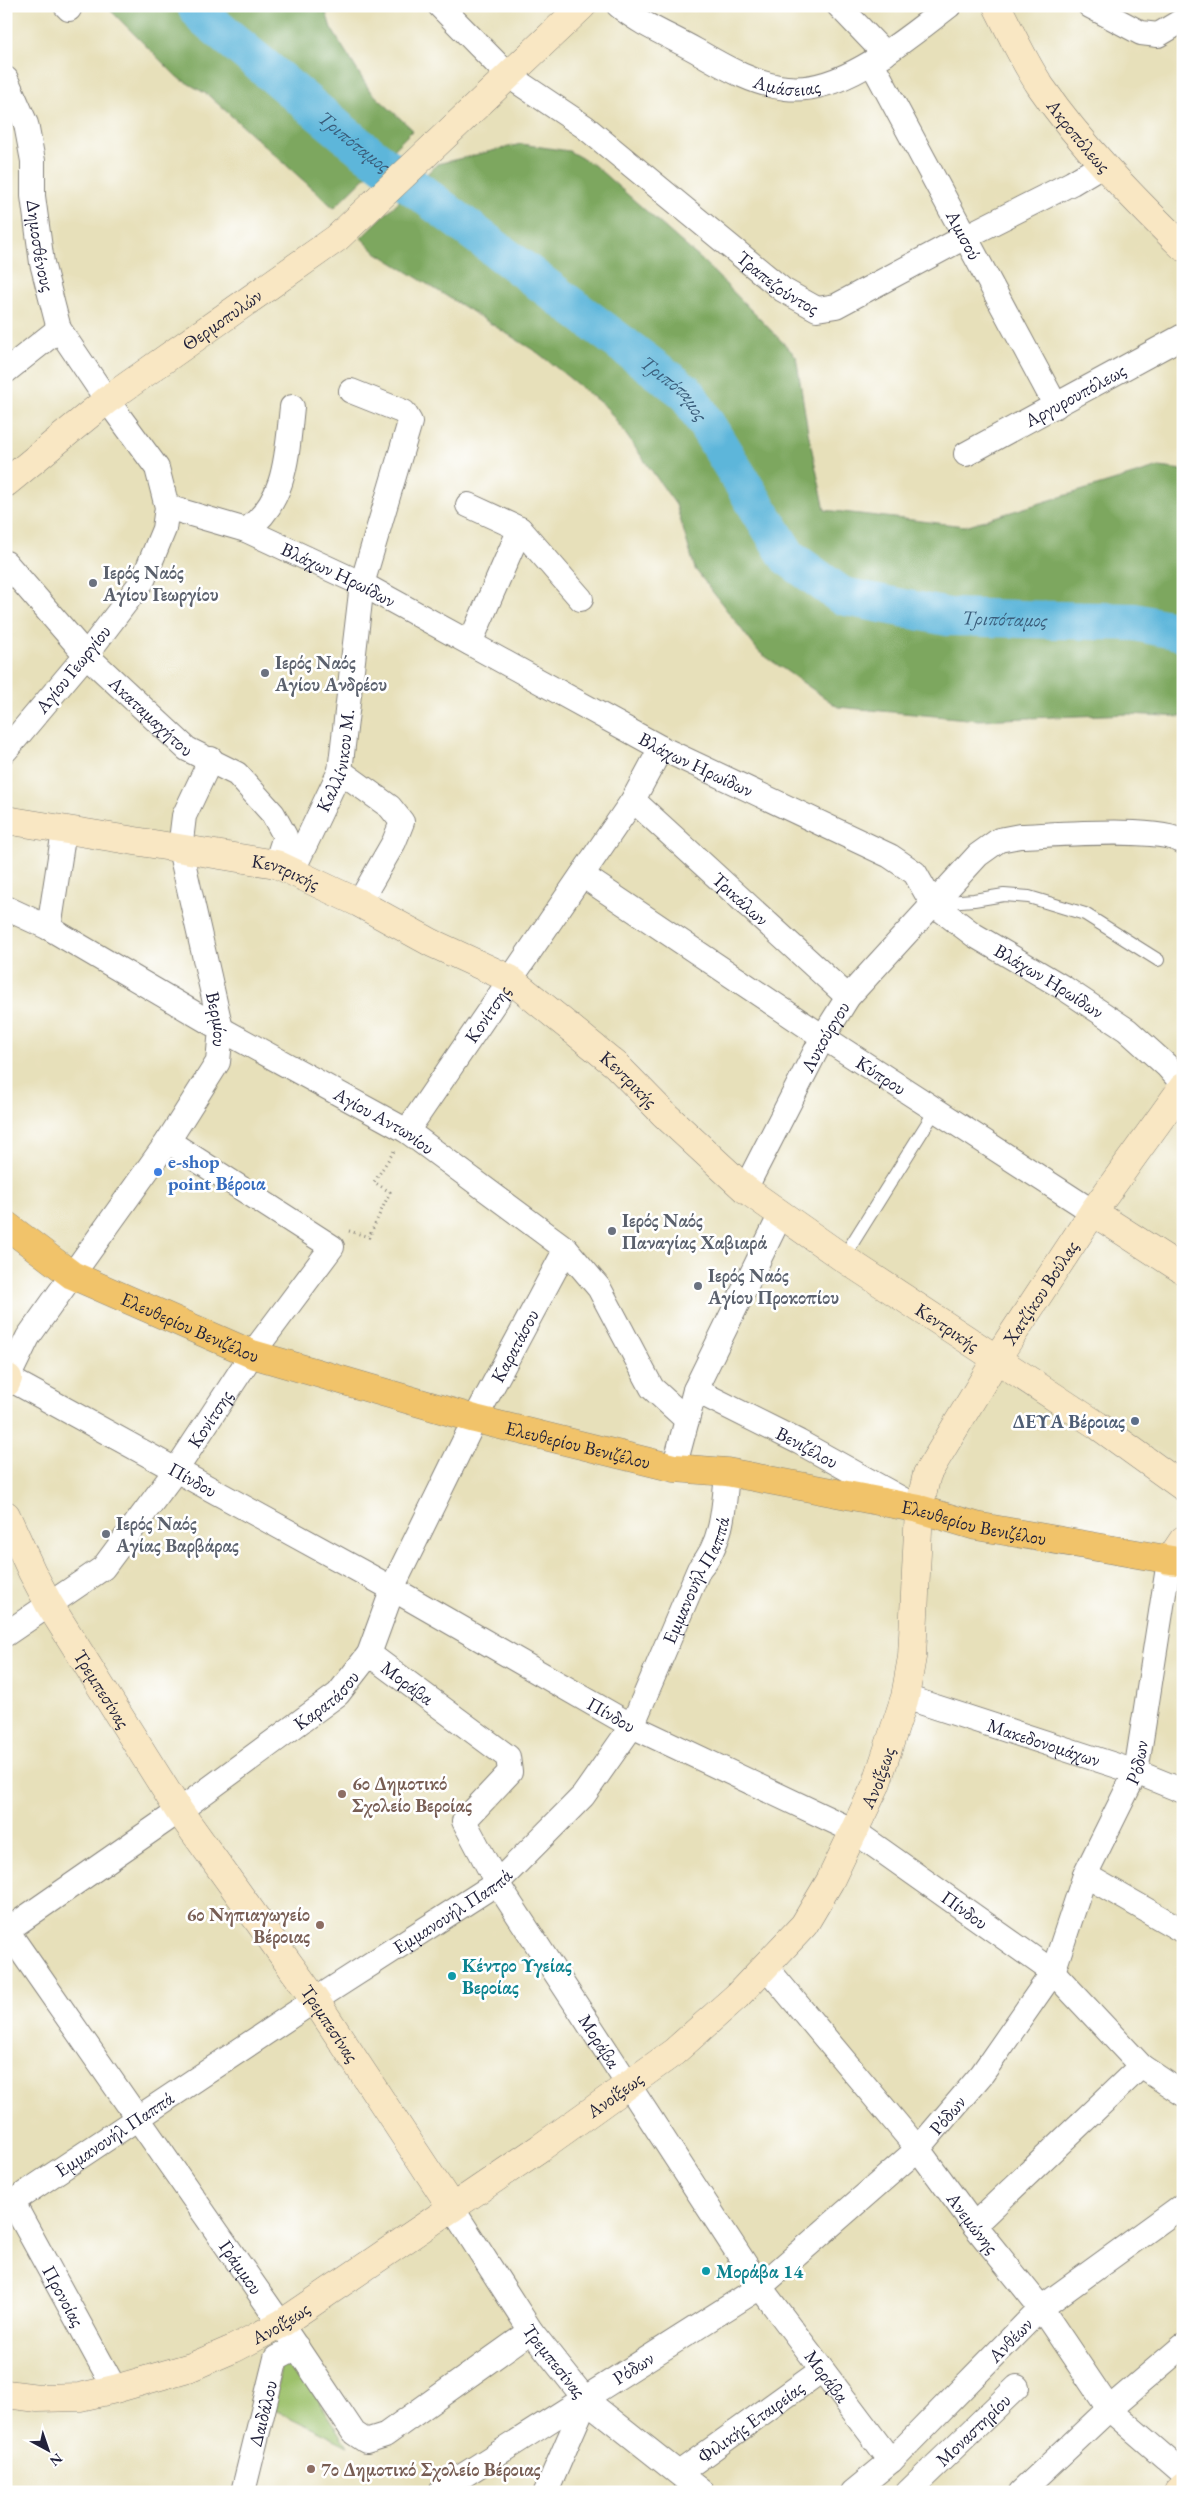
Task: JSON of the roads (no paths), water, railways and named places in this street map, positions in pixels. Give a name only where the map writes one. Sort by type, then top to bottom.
[{"type":"main road","name":"Ελευθερίου Βενιζέλου","points":[[6,1226],[72,1275],[252,1354],[475,1419],[674,1468],[727,1472],[919,1509],[976,1526],[1178,1554]]},
{"type":"street","name":"Τραπεζούντος","points":[[440,6],[509,76],[585,127],[783,290],[818,309],[836,306],[964,237],[1072,183],[1102,164]]},
{"type":"street","points":[[509,76],[582,6]]},
{"type":"street","name":"Αμάσειας","points":[[619,6],[730,70],[757,82],[787,88],[822,85],[878,59],[949,6]]},
{"type":"street","name":"Αμισού","points":[[838,6],[878,59],[964,237],[1056,406]]},
{"type":"street","name":"Ακροπόλεως","points":[[997,6],[1040,85],[1102,164],[1183,247]]},
{"type":"street","points":[[1090,6],[1140,33],[1158,35],[1183,20]]},
{"type":"street","name":"Θερμοπυλών","points":[[6,483],[107,400],[337,238],[446,133],[509,76]]},
{"type":"street","name":"Δημοσθένους","points":[[6,79],[26,124],[33,161],[33,196],[42,263],[59,330],[107,400]]},
{"type":"street","points":[[6,371],[59,330]]},
{"type":"street","name":"Αργυρουπόλεως","points":[[966,454],[1183,336]]},
{"type":"street","name":"Καλλίνικου Μ.","points":[[284,867],[340,771],[362,584],[409,433],[410,422],[404,412],[351,391]]},
{"type":"street","name":"Αγίου Γεωργίου","points":[[6,750],[86,655],[143,580],[164,529],[167,507],[157,468],[107,400]]},
{"type":"street","points":[[246,530],[258,522],[274,499],[285,470],[292,407]]},
{"type":"street","points":[[468,505],[520,529],[581,599]]},
{"type":"street","name":"Βλάχων Ηρωίδων","points":[[167,507],[246,530],[362,584],[661,748],[890,856],[915,873],[932,903],[974,935],[1064,988],[1127,1030],[1168,1066],[1183,1085]]},
{"type":"street","points":[[470,644],[520,529]]},
{"type":"street","name":"Ακαταμαχήτου","points":[[6,563],[86,655],[187,748],[237,774],[273,814],[285,836],[284,867]]},
{"type":"street","name":"Κονίτσης","points":[[407,1131],[633,800],[661,748]]},
{"type":"street","name":"Βερμίου","points":[[72,1275],[168,1141],[218,1062],[221,1029],[180,849],[184,816],[210,759]]},
{"type":"street","points":[[340,771],[390,807],[402,822],[394,842],[358,903]]},
{"type":"street","name":"Τρικάλων","points":[[633,800],[848,997]]},
{"type":"street","name":"Κεντρικής","points":[[6,820],[284,867],[358,903],[432,943],[510,979],[616,1065],[664,1114],[745,1189],[780,1216],[1097,1425],[1183,1487]]},
{"type":"street","points":[[49,928],[64,830]]},
{"type":"street","name":"Λυκούργου","points":[[745,1189],[823,1037],[848,997],[932,903],[978,855],[999,840],[1020,836],[1151,833],[1178,839],[1183,842]]},
{"type":"street","name":"Κύπρου","points":[[582,875],[823,1037],[1183,1270]]},
{"type":"street","name":"Αγίου Αντωνίου","points":[[6,908],[49,928],[221,1029],[407,1131],[566,1249],[599,1288],[652,1388],[687,1420]]},
{"type":"street","name":"Χατζίκου Βούλας","points":[[919,1509],[927,1474],[997,1358],[1093,1212],[1183,1085]]},
{"type":"street","name":"Κονίτσης","points":[[6,1634],[49,1604],[75,1589],[103,1568],[176,1470],[252,1354],[332,1247],[168,1141]]},
{"type":"street","points":[[674,1468],[695,1390],[780,1216]]},
{"type":"street","name":"Καρατάσου","points":[[7,1930],[180,1811],[338,1694],[370,1654],[396,1580],[475,1419],[566,1249]]},
{"type":"street","points":[[7,1380],[28,1337],[72,1275]]},
{"type":"street","name":"Πίνδου","points":[[7,1380],[393,1589],[632,1726],[854,1831],[1053,1972],[1141,2066],[1183,2094]]},
{"type":"street","name":"Βενιζέλου","points":[[695,1390],[800,1442],[919,1509]]},
{"type":"street","name":"Εμμανουήλ Παππά","points":[[9,2204],[315,2000],[497,1882],[583,1796],[632,1726],[699,1569],[711,1555],[723,1510],[727,1472]]},
{"type":"street","name":"Ανοίξεως","points":[[6,2394],[38,2398],[80,2397],[115,2389],[192,2367],[233,2349],[281,2324],[631,2085],[674,2052],[766,1967],[804,1925],[830,1881],[876,1785],[905,1697],[912,1657],[919,1509]]},
{"type":"street","name":"Τρεμπεσίνας","points":[[6,1515],[49,1604],[180,1811],[315,2000],[531,2331],[586,2400],[702,2492]]},
{"type":"street","name":"Ρόδων","points":[[441,2492],[450,2484],[586,2400],[760,2287],[918,2149],[982,2074],[1053,1972],[1086,1875],[1136,1772],[1178,1554]]},
{"type":"street","name":"Μοράβα","points":[[370,1654],[508,1757],[510,1772],[464,1821],[497,1882],[631,2085],[760,2287],[891,2461]]},
{"type":"street","name":"Μακεδονομάχων","points":[[905,1697],[1136,1772],[1183,1791]]},
{"type":"street","points":[[1086,1875],[1183,1931]]},
{"type":"street","name":"Γράμμου","points":[[7,1930],[297,2347],[354,2433],[366,2441],[385,2435],[531,2331]]},
{"type":"street","name":"Ανεμώνης","points":[[766,1967],[918,2149],[974,2225],[1041,2308],[1109,2409],[1183,2474]]},
{"type":"street","points":[[974,2225],[1141,2066]]},
{"type":"street","name":"Προνοίας","points":[[9,2204],[115,2389]]},
{"type":"street","name":"Ανθέων","points":[[853,2492],[891,2461],[1041,2308],[1183,2205]]},
{"type":"street","points":[[1021,2492],[1109,2409],[1183,2346]]},
{"type":"street","name":"Δαιδάλου","points":[[243,2492],[276,2358],[297,2347]]},
{"type":"street","name":"Φιλικής Εταιρείας","points":[[679,2473],[822,2370]]},
{"type":"street","name":"Μοναστηρίου","points":[[908,2492],[1017,2387]]},
{"type":"street","points":[[546,2492],[586,2400]]},
{"type":"street","points":[[1178,2492],[1183,2487]]},
{"type":"lane","points":[[932,903],[974,900],[1004,895],[1028,898],[1086,914],[1158,960]]},
{"type":"lane","points":[[843,1258],[935,1110]]},
{"type":"waterway","name":"Τριπόταμος","points":[[196,6],[205,18],[359,146],[687,393],[788,557],[842,596],[948,617],[1135,622],[1183,632]]},
{"type":"place","name":"Ιερός Ναός Αγίου Γεωργίου","points":[[93,583]]},
{"type":"place","name":"Ιερός Ναός Αγίου Ανδρέου","points":[[265,673]]},
{"type":"place","name":"e-shop point Βέροια","points":[[158,1172]]},
{"type":"place","name":"Ιερός Ναός Παναγίας Χαβιαρά","points":[[612,1231]]},
{"type":"place","name":"Ιερός Ναός Αγίου Προκοπίου","points":[[698,1286]]},
{"type":"place","name":"ΔΕΥΑ Βέροιας","points":[[1135,1421]]},
{"type":"place","name":"Ιερός Ναός Αγίας Βαρβάρας","points":[[106,1534]]},
{"type":"place","name":"6ο Δημοτικό Σχολείο Βεροίας","points":[[342,1794]]},
{"type":"place","name":"6ο Νηπιαγωγείο Βέροιας","points":[[320,1925]]},
{"type":"place","name":"Κέντρο Υγείας Βεροίας","points":[[452,1976]]},
{"type":"place","name":"Μοράβα 14","points":[[706,2271]]},
{"type":"place","name":"7ο Δημοτικό Σχολείο Βέροιας","points":[[311,2469]]}]
